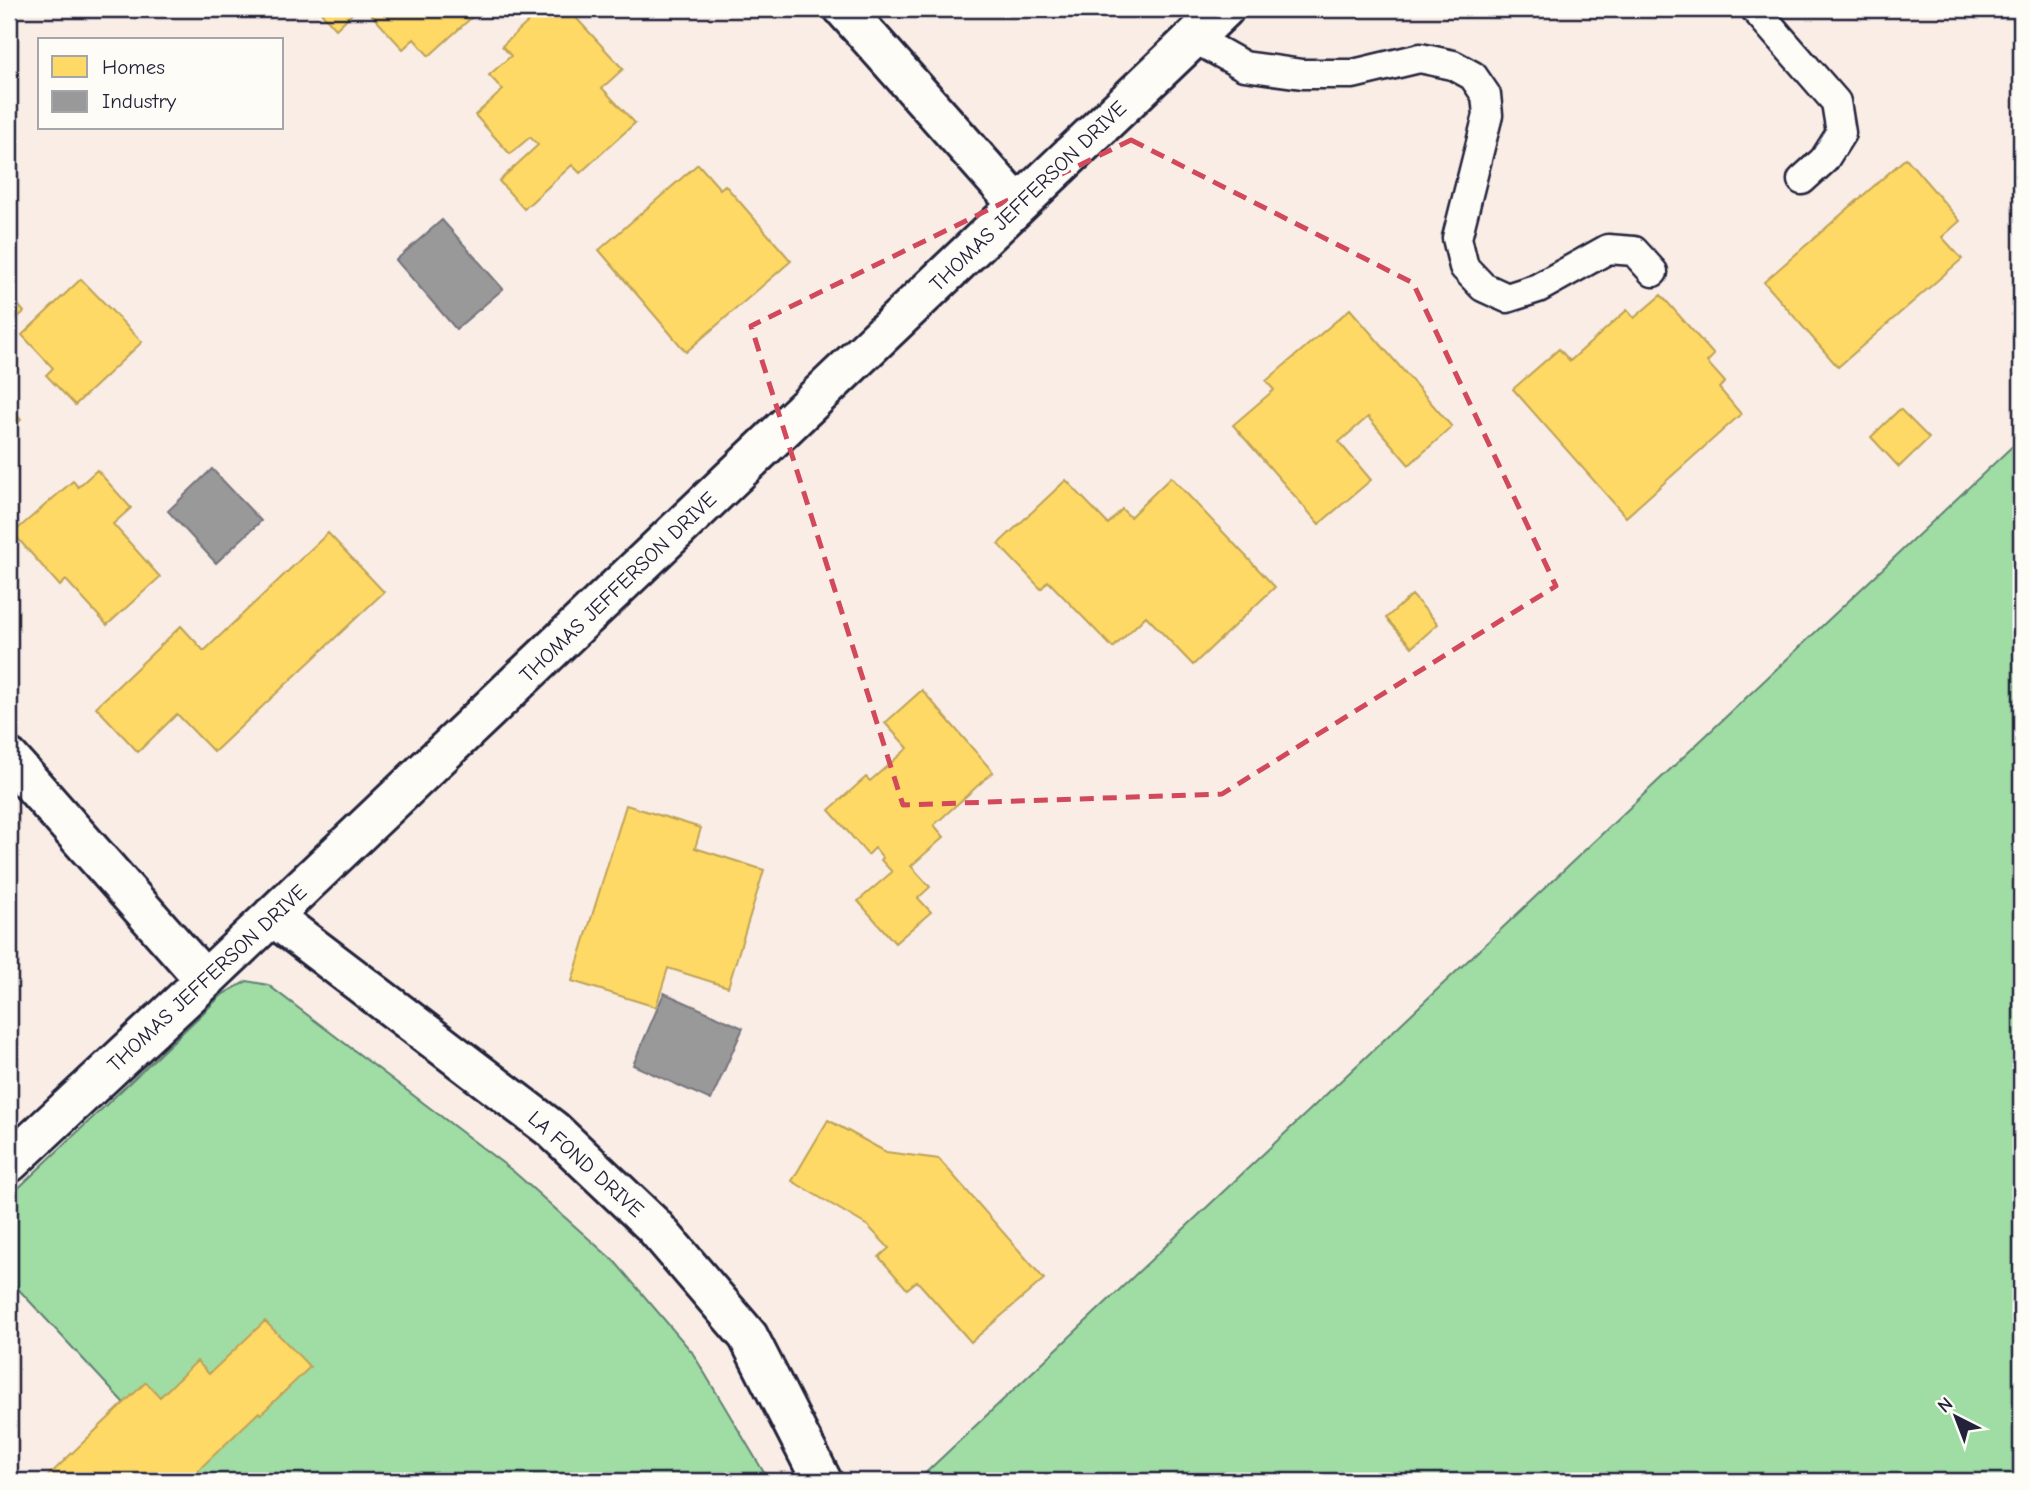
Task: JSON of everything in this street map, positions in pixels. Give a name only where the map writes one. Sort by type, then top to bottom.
[{"type":"street","points":[[844,9],[1018,205]]},
{"type":"street","name":"THOMAS JEFFERSON DRIVE","points":[[9,1163],[205,981],[1224,9]]},
{"type":"street","points":[[9,758],[205,981]]},
{"type":"street","name":"LA FOND DRIVE","points":[[272,916],[553,1130],[653,1225],[748,1336],[822,1481]]},
{"type":"lane","points":[[1755,9],[1836,102],[1841,133],[1824,160],[1802,180]]},
{"type":"lane","points":[[1194,38],[1244,66],[1302,74],[1353,74],[1420,58],[1453,65],[1473,76],[1486,95],[1488,115],[1457,238],[1464,267],[1483,287],[1507,298],[1518,295],[1538,288],[1608,249],[1634,251],[1653,272]]},
{"type":"highlighted area","points":[[1131,140],[1413,283],[1556,586],[1222,794],[903,805],[751,326]]},
{"type":"green space","points":[[2021,438],[2021,1481],[917,1481]]},
{"type":"green space","points":[[247,981],[268,985],[513,1171],[616,1263],[692,1352],[769,1481],[196,1481],[9,1279],[9,1197],[223,994]]},
{"type":"building: Homes","points":[[318,9],[357,9],[336,29]]},
{"type":"building: Homes","points":[[366,9],[481,9],[429,56],[414,39],[403,49]]},
{"type":"building: Homes","points":[[542,9],[568,9],[623,69],[602,88],[635,123],[580,173],[572,165],[524,209],[499,181],[538,145],[530,137],[510,154],[475,115],[503,90],[489,75],[511,56],[502,46]]},
{"type":"building: Homes","points":[[1906,158],[1960,221],[1942,237],[1962,259],[1838,367],[1764,282]]},
{"type":"building: Homes","points":[[698,164],[720,189],[725,185],[791,261],[686,352],[599,250]]},
{"type":"building: Homes","points":[[81,279],[142,342],[75,405],[46,375],[53,368],[22,335]]},
{"type":"building: Homes","points":[[9,294],[24,312],[9,325]]},
{"type":"building: Homes","points":[[1661,295],[1714,355],[1707,362],[1725,382],[1719,388],[1741,414],[1626,517],[1513,389],[1559,349],[1570,361],[1627,310],[1634,318]]},
{"type":"building: Homes","points":[[1350,309],[1452,427],[1409,465],[1368,417],[1339,442],[1371,480],[1319,524],[1233,425],[1274,390],[1266,381]]},
{"type":"building: Homes","points":[[9,406],[21,420],[9,430]]},
{"type":"building: Homes","points":[[1900,409],[1929,438],[1899,467],[1871,437]]},
{"type":"building: Homes","points":[[97,470],[131,508],[113,524],[160,577],[107,625],[66,580],[60,586],[13,533],[73,481],[78,487]]},
{"type":"building: Homes","points":[[1171,477],[1275,587],[1193,665],[1146,616],[1113,648],[1048,581],[1041,589],[998,544],[1066,480],[1108,524],[1122,509],[1130,517]]},
{"type":"building: Homes","points":[[328,533],[384,592],[214,752],[177,714],[138,752],[96,707],[181,626],[204,651]]},
{"type":"building: Homes","points":[[1412,595],[1438,624],[1412,647],[1386,618]]},
{"type":"building: Homes","points":[[922,690],[993,772],[934,825],[944,837],[911,866],[930,887],[918,898],[931,912],[895,943],[858,901],[892,872],[875,848],[868,855],[829,810],[866,777],[870,781],[908,748],[885,723]]},
{"type":"building: Homes","points":[[626,805],[701,828],[695,848],[764,870],[728,987],[668,968],[656,1007],[572,981]]},
{"type":"building: Homes","points":[[828,1120],[886,1152],[939,1159],[1044,1279],[971,1342],[917,1281],[907,1289],[879,1257],[889,1248],[868,1226],[792,1181]]},
{"type":"building: Homes","points":[[265,1321],[310,1367],[187,1481],[43,1481],[146,1382],[160,1397],[197,1361],[209,1374]]},
{"type":"building: Industry","points":[[442,220],[503,289],[456,329],[396,260]]},
{"type":"building: Industry","points":[[212,469],[261,521],[216,563],[168,511]]},
{"type":"building: Industry","points":[[664,993],[743,1028],[711,1100],[633,1065]]}]
